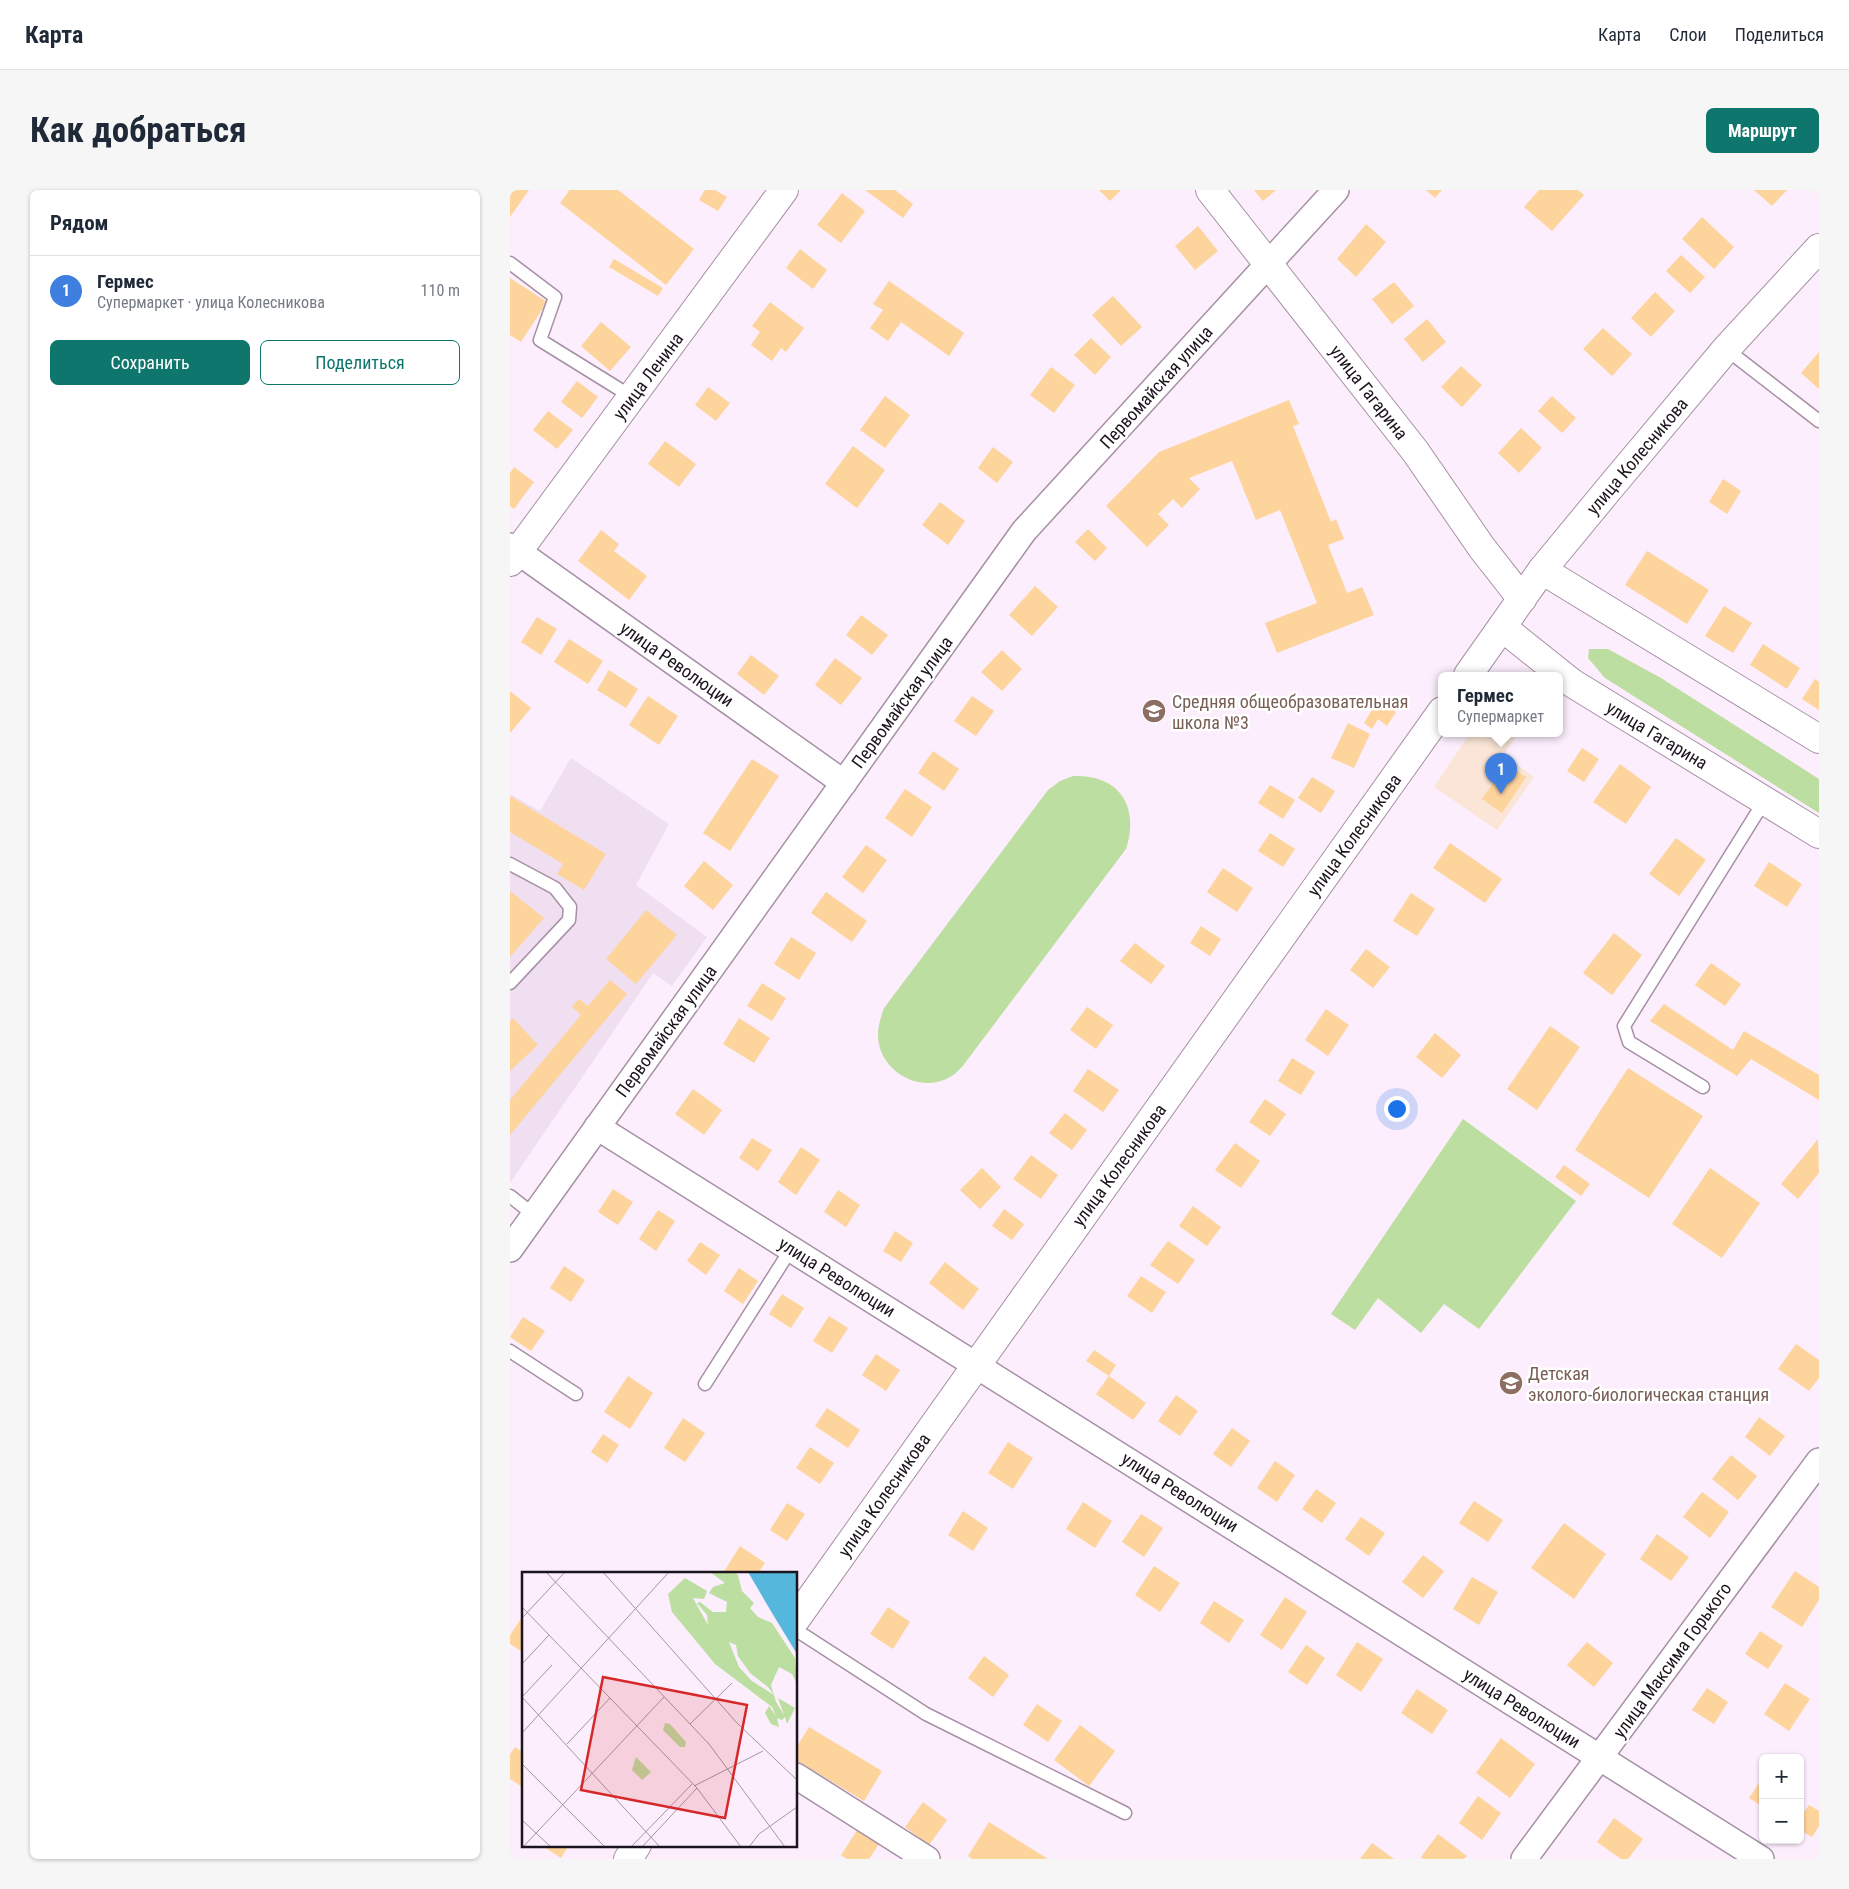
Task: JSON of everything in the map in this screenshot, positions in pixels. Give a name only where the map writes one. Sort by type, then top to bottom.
[{"type":"street","name":"улица Ленина","points":[[513,553],[632,397],[784,190]]},
{"type":"street","name":"улица Гагарина","points":[[1210,190],[1415,451],[1482,548],[1522,599]]},
{"type":"street","name":"Первомайская улица","points":[[510,1249],[1024,531],[1336,190]]},
{"type":"street","name":"улица Колесникова","points":[[1470,672],[1542,570],[1726,349],[1819,248]]},
{"type":"street","name":"улица Революции","points":[[513,553],[844,783]]},
{"type":"street","points":[[1542,570],[1819,739]]},
{"type":"street","name":"улица Гагарина","points":[[1502,627],[1558,672]]},
{"type":"street","name":"улица Гагарина","points":[[1563,676],[1819,834]]},
{"type":"street","name":"улица Колесникова","points":[[798,1616],[1438,717]]},
{"type":"street","name":"улица Революции","points":[[597,1127],[1761,1859]]},
{"type":"street","name":"улица Максима Горького","points":[[1524,1859],[1819,1461]]},
{"type":"street","points":[[798,1777],[928,1859]]},
{"type":"street","points":[[628,1859],[636,1846]]},
{"type":"lane","points":[[510,263],[555,297],[540,340],[632,397]]},
{"type":"lane","points":[[1726,349],[1819,421]]},
{"type":"lane","points":[[1703,1087],[1630,1042],[1624,1026],[1766,800]]},
{"type":"lane","points":[[510,864],[555,888],[570,907],[569,920],[510,983]]},
{"type":"lane","points":[[510,1196],[534,1215]]},
{"type":"lane","points":[[705,1384],[791,1249]]},
{"type":"lane","points":[[510,1351],[576,1394]]},
{"type":"lane","points":[[798,1631],[926,1714],[1125,1813]]},
{"type":"shaded area","points":[[1467,737],[1515,737],[1503,755],[1534,777],[1497,830],[1434,787]]},
{"type":"shaded area","points":[[571,758],[669,824],[636,885],[707,937],[672,986],[653,973],[510,1183],[510,794],[540,811]]},
{"type":"green space","points":[[1589,649],[1608,649],[1661,678],[1819,779],[1819,813],[1605,678],[1588,658]]},
{"type":"green space","points":[[1073,776],[1089,777],[1103,781],[1114,787],[1122,796],[1128,806],[1130,819],[1130,833],[1126,849],[962,1067],[952,1076],[938,1082],[914,1081],[902,1076],[885,1059],[880,1048],[878,1031],[884,1008],[1048,790],[1060,781]]},
{"type":"green space","points":[[1463,1119],[1576,1201],[1479,1329],[1444,1304],[1421,1333],[1378,1298],[1355,1330],[1331,1314]]},
{"type":"building","points":[[510,190],[529,190],[510,217]]},
{"type":"building","points":[[567,190],[618,190],[694,249],[666,285],[560,203],[569,191]]},
{"type":"building","points":[[705,190],[715,190],[727,197],[718,211],[699,200]]},
{"type":"building","points":[[865,190],[895,190],[913,204],[903,218]]},
{"type":"building","points":[[1099,190],[1121,190],[1110,201]]},
{"type":"building","points":[[1254,190],[1276,190],[1263,201]]},
{"type":"building","points":[[1426,190],[1442,190],[1435,198]]},
{"type":"building","points":[[1539,190],[1578,190],[1584,195],[1552,231],[1524,207]]},
{"type":"building","points":[[1754,190],[1787,190],[1772,206]]},
{"type":"building","points":[[842,193],[865,211],[841,243],[817,225]]},
{"type":"building","points":[[1702,217],[1734,247],[1714,269],[1682,239]]},
{"type":"building","points":[[1366,224],[1386,242],[1356,277],[1337,259]]},
{"type":"building","points":[[1198,226],[1218,251],[1195,270],[1175,246]]},
{"type":"building","points":[[800,249],[827,270],[813,289],[786,268]]},
{"type":"building","points":[[1681,255],[1705,277],[1690,293],[1666,271]]},
{"type":"building","points":[[614,259],[663,288],[658,296],[609,267]]},
{"type":"building","points":[[510,278],[547,302],[521,342],[510,335]]},
{"type":"building","points":[[889,281],[964,333],[949,356],[901,322],[888,341],[870,328],[883,310],[873,304]]},
{"type":"building","points":[[1394,282],[1414,306],[1392,324],[1372,299]]},
{"type":"building","points":[[1655,292],[1675,311],[1651,337],[1631,318]]},
{"type":"building","points":[[1113,296],[1142,327],[1121,346],[1092,315]]},
{"type":"building","points":[[770,302],[804,328],[786,352],[781,348],[772,361],[751,345],[760,332],[752,326]]},
{"type":"building","points":[[1427,319],[1446,342],[1423,362],[1404,339]]},
{"type":"building","points":[[601,322],[631,347],[610,371],[581,346]]},
{"type":"building","points":[[1603,328],[1632,354],[1612,376],[1583,349]]},
{"type":"building","points":[[1091,338],[1111,357],[1095,375],[1074,355]]},
{"type":"building","points":[[1819,352],[1819,389],[1801,373]]},
{"type":"building","points":[[1461,366],[1482,385],[1462,407],[1441,387]]},
{"type":"building","points":[[1051,367],[1075,385],[1054,413],[1030,395]]},
{"type":"building","points":[[577,381],[598,397],[582,418],[561,402]]},
{"type":"building","points":[[708,387],[730,403],[716,421],[695,405]]},
{"type":"building","points":[[885,396],[910,415],[885,448],[860,430]]},
{"type":"building","points":[[1552,396],[1576,418],[1562,433],[1538,411]]},
{"type":"building","points":[[1289,400],[1299,424],[1293,426],[1331,522],[1336,519],[1344,539],[1328,545],[1347,593],[1362,587],[1374,615],[1277,653],[1265,623],[1317,603],[1280,510],[1256,520],[1232,461],[1189,478],[1200,489],[1182,508],[1173,499],[1158,514],[1169,525],[1147,547],[1106,506],[1159,452]]},
{"type":"building","points":[[548,411],[573,430],[557,449],[533,430]]},
{"type":"building","points":[[1521,428],[1542,448],[1519,473],[1498,453]]},
{"type":"building","points":[[665,441],[696,464],[679,487],[648,464]]},
{"type":"building","points":[[853,446],[885,470],[857,508],[825,484]]},
{"type":"building","points":[[993,447],[1013,462],[997,483],[978,468]]},
{"type":"building","points":[[514,467],[534,482],[514,509],[510,506],[510,473]]},
{"type":"building","points":[[1723,479],[1741,491],[1727,514],[1709,502]]},
{"type":"building","points":[[940,502],[965,521],[948,545],[922,525]]},
{"type":"building","points":[[1088,529],[1107,548],[1095,561],[1075,542]]},
{"type":"building","points":[[601,530],[619,544],[614,551],[647,576],[629,600],[578,561]]},
{"type":"building","points":[[1647,551],[1709,590],[1687,624],[1625,585]]},
{"type":"building","points":[[1035,586],[1058,607],[1032,636],[1009,615]]},
{"type":"building","points":[[1724,606],[1752,623],[1733,653],[1705,636]]},
{"type":"building","points":[[861,615],[888,635],[872,655],[846,635]]},
{"type":"building","points":[[537,617],[557,629],[541,655],[521,642]]},
{"type":"building","points":[[569,639],[603,661],[588,684],[554,662]]},
{"type":"building","points":[[1763,644],[1800,668],[1787,689],[1750,665]]},
{"type":"building","points":[[1002,650],[1022,669],[1002,691],[981,672]]},
{"type":"building","points":[[751,655],[779,676],[764,695],[737,674]]},
{"type":"building","points":[[835,658],[862,678],[841,705],[815,685]]},
{"type":"building","points":[[609,670],[638,689],[626,708],[597,690]]},
{"type":"building","points":[[1815,679],[1819,682],[1819,710],[1802,699]]},
{"type":"building","points":[[510,691],[531,708],[510,733]]},
{"type":"building","points":[[648,696],[678,716],[659,745],[629,725]]},
{"type":"building","points":[[972,696],[994,711],[976,736],[954,721]]},
{"type":"building","points":[[1378,700],[1396,712],[1387,726],[1378,719],[1372,729],[1364,723]]},
{"type":"building","points":[[1348,723],[1370,734],[1354,768],[1331,758]]},
{"type":"building","points":[[1582,748],[1599,759],[1584,782],[1567,771]]},
{"type":"building","points":[[933,751],[959,769],[944,791],[918,773]]},
{"type":"building","points":[[752,759],[779,776],[730,851],[703,833]]},
{"type":"building","points":[[1506,764],[1526,777],[1502,813],[1482,799]]},
{"type":"building","points":[[1620,764],[1651,787],[1626,824],[1593,802]]},
{"type":"building","points":[[1312,777],[1335,791],[1321,813],[1298,798]]},
{"type":"building","points":[[1270,785],[1295,800],[1283,819],[1258,803]]},
{"type":"building","points":[[905,789],[932,807],[912,837],[885,818]]},
{"type":"building","points":[[510,796],[606,854],[584,890],[557,874],[563,864],[510,832]]},
{"type":"building","points":[[1270,833],[1295,849],[1283,867],[1258,851]]},
{"type":"building","points":[[1676,838],[1706,860],[1679,896],[1649,874]]},
{"type":"building","points":[[1450,843],[1502,879],[1485,903],[1433,868]]},
{"type":"building","points":[[866,845],[887,860],[863,893],[842,877]]},
{"type":"building","points":[[704,861],[733,885],[713,910],[684,886]]},
{"type":"building","points":[[1769,862],[1802,884],[1787,907],[1754,886]]},
{"type":"building","points":[[1223,868],[1253,888],[1237,912],[1207,892]]},
{"type":"building","points":[[510,891],[544,918],[510,957]]},
{"type":"building","points":[[826,892],[867,921],[852,942],[811,913]]},
{"type":"building","points":[[1411,893],[1435,909],[1417,936],[1393,921]]},
{"type":"building","points":[[646,910],[677,935],[636,984],[606,959]]},
{"type":"building","points":[[1201,926],[1221,939],[1210,956],[1190,943]]},
{"type":"building","points":[[1614,933],[1642,955],[1612,995],[1583,973]]},
{"type":"building","points":[[791,937],[816,953],[799,980],[774,964]]},
{"type":"building","points":[[1135,943],[1165,966],[1151,984],[1120,961]]},
{"type":"building","points":[[1366,949],[1390,967],[1373,988],[1350,970]]},
{"type":"building","points":[[1711,963],[1741,984],[1725,1006],[1695,985]]},
{"type":"building","points":[[610,980],[627,994],[510,1135],[510,1100],[581,1015],[572,1007],[579,999],[588,1006]]},
{"type":"building","points":[[762,983],[786,998],[772,1021],[747,1006]]},
{"type":"building","points":[[1664,1004],[1733,1050],[1744,1031],[1819,1075],[1819,1100],[1751,1059],[1737,1076],[1650,1021]]},
{"type":"building","points":[[1087,1007],[1113,1025],[1096,1049],[1070,1030]]},
{"type":"building","points":[[1326,1009],[1349,1025],[1328,1056],[1305,1040]]},
{"type":"building","points":[[513,1018],[538,1045],[510,1071],[510,1021]]},
{"type":"building","points":[[739,1018],[770,1038],[754,1063],[723,1044]]},
{"type":"building","points":[[1550,1026],[1580,1047],[1537,1110],[1507,1089]]},
{"type":"building","points":[[1435,1033],[1461,1055],[1442,1078],[1416,1057]]},
{"type":"building","points":[[1292,1058],[1315,1072],[1301,1095],[1278,1081]]},
{"type":"building","points":[[1628,1068],[1703,1116],[1649,1198],[1575,1150]]},
{"type":"building","points":[[1088,1069],[1119,1090],[1103,1112],[1073,1091]]},
{"type":"building","points":[[693,1089],[722,1110],[704,1135],[675,1114]]},
{"type":"building","points":[[1265,1099],[1286,1114],[1270,1136],[1249,1122]]},
{"type":"building","points":[[1065,1113],[1087,1130],[1072,1150],[1049,1133]]},
{"type":"building","points":[[752,1138],[772,1150],[758,1171],[739,1158]]},
{"type":"building","points":[[1818,1139],[1819,1173],[1798,1199],[1781,1184]]},
{"type":"building","points":[[1235,1143],[1260,1161],[1241,1188],[1215,1170]]},
{"type":"building","points":[[801,1147],[820,1160],[796,1195],[778,1182]]},
{"type":"building","points":[[1031,1155],[1058,1175],[1041,1199],[1013,1179]]},
{"type":"building","points":[[1564,1165],[1590,1184],[1581,1196],[1555,1177]]},
{"type":"building","points":[[982,1168],[1001,1187],[980,1209],[960,1190]]},
{"type":"building","points":[[1710,1168],[1760,1203],[1722,1258],[1672,1224]]},
{"type":"building","points":[[613,1189],[633,1202],[618,1225],[598,1212]]},
{"type":"building","points":[[838,1190],[860,1205],[846,1227],[824,1212]]},
{"type":"building","points":[[1193,1206],[1221,1227],[1207,1246],[1179,1226]]},
{"type":"building","points":[[1004,1209],[1024,1224],[1012,1240],[992,1226]]},
{"type":"building","points":[[658,1210],[675,1221],[656,1251],[639,1239]]},
{"type":"building","points":[[895,1231],[913,1243],[901,1262],[883,1251]]},
{"type":"building","points":[[1168,1241],[1195,1260],[1178,1284],[1150,1265]]},
{"type":"building","points":[[700,1242],[720,1255],[706,1275],[687,1261]]},
{"type":"building","points":[[945,1262],[979,1289],[963,1310],[929,1283]]},
{"type":"building","points":[[564,1266],[585,1280],[571,1302],[550,1288]]},
{"type":"building","points":[[739,1268],[758,1281],[743,1304],[724,1291]]},
{"type":"building","points":[[1141,1276],[1166,1292],[1152,1313],[1127,1296]]},
{"type":"building","points":[[782,1294],[804,1308],[791,1328],[769,1314]]},
{"type":"building","points":[[829,1316],[848,1328],[832,1353],[813,1341]]},
{"type":"building","points":[[523,1317],[545,1331],[531,1351],[510,1337]]},
{"type":"building","points":[[1796,1344],[1819,1360],[1819,1378],[1809,1391],[1778,1369]]},
{"type":"building","points":[[1094,1350],[1116,1365],[1109,1376],[1086,1361]]},
{"type":"building","points":[[876,1354],[900,1370],[886,1391],[862,1375]]},
{"type":"building","points":[[628,1376],[653,1393],[630,1429],[604,1412]]},
{"type":"building","points":[[1109,1376],[1146,1403],[1133,1420],[1096,1394]]},
{"type":"building","points":[[1176,1395],[1198,1411],[1180,1436],[1158,1421]]},
{"type":"building","points":[[827,1408],[860,1430],[848,1448],[815,1426]]},
{"type":"building","points":[[1759,1417],[1785,1436],[1770,1456],[1745,1437]]},
{"type":"building","points":[[683,1418],[705,1433],[685,1462],[664,1448]]},
{"type":"building","points":[[1232,1428],[1250,1441],[1231,1467],[1213,1454]]},
{"type":"building","points":[[603,1434],[619,1445],[607,1463],[591,1452]]},
{"type":"building","points":[[1008,1442],[1033,1458],[1013,1489],[988,1473]]},
{"type":"building","points":[[810,1447],[834,1463],[820,1484],[796,1468]]},
{"type":"building","points":[[1731,1455],[1757,1476],[1738,1500],[1712,1479]]},
{"type":"building","points":[[1275,1461],[1295,1475],[1277,1502],[1257,1488]]},
{"type":"building","points":[[1316,1489],[1336,1503],[1322,1523],[1302,1509]]},
{"type":"building","points":[[1702,1492],[1729,1512],[1710,1538],[1683,1517]]},
{"type":"building","points":[[1474,1501],[1503,1520],[1488,1542],[1459,1523]]},
{"type":"building","points":[[1083,1502],[1112,1521],[1095,1548],[1066,1529]]},
{"type":"building","points":[[787,1503],[805,1514],[787,1541],[770,1530]]},
{"type":"building","points":[[963,1511],[988,1528],[973,1551],[948,1535]]},
{"type":"building","points":[[1141,1514],[1163,1528],[1144,1557],[1122,1542]]},
{"type":"building","points":[[1361,1517],[1385,1533],[1369,1556],[1345,1539]]},
{"type":"building","points":[[1564,1523],[1606,1554],[1574,1599],[1531,1568]]},
{"type":"building","points":[[1657,1534],[1689,1557],[1671,1581],[1640,1559]]},
{"type":"building","points":[[740,1546],[765,1563],[759,1572],[724,1572]]},
{"type":"building","points":[[1423,1555],[1444,1571],[1423,1598],[1402,1582]]},
{"type":"building","points":[[1154,1566],[1180,1583],[1160,1612],[1135,1595]]},
{"type":"building","points":[[1795,1571],[1819,1587],[1819,1600],[1802,1627],[1771,1607]]},
{"type":"building","points":[[1472,1577],[1498,1592],[1479,1625],[1453,1609]]},
{"type":"building","points":[[1285,1597],[1307,1612],[1282,1650],[1260,1635]]},
{"type":"building","points":[[1214,1601],[1244,1620],[1229,1643],[1200,1623]]},
{"type":"building","points":[[888,1607],[910,1622],[893,1649],[870,1634]]},
{"type":"building","points":[[522,1617],[522,1652],[510,1644],[510,1635]]},
{"type":"building","points":[[1760,1631],[1783,1646],[1768,1669],[1745,1654]]},
{"type":"building","points":[[1357,1642],[1383,1659],[1361,1692],[1336,1675]]},
{"type":"building","points":[[1587,1642],[1613,1663],[1594,1687],[1567,1665]]},
{"type":"building","points":[[1306,1645],[1325,1658],[1307,1685],[1288,1672]]},
{"type":"building","points":[[984,1656],[1009,1675],[993,1697],[968,1678]]},
{"type":"building","points":[[1785,1683],[1810,1699],[1789,1731],[1764,1714]]},
{"type":"building","points":[[1707,1688],[1728,1702],[1714,1724],[1692,1710]]},
{"type":"building","points":[[1417,1689],[1448,1710],[1432,1734],[1401,1713]]},
{"type":"building","points":[[1037,1704],[1062,1721],[1048,1742],[1023,1725]]},
{"type":"building","points":[[1080,1725],[1115,1751],[1089,1786],[1054,1760]]},
{"type":"building","points":[[809,1727],[882,1771],[864,1801],[798,1761],[798,1745]]},
{"type":"building","points":[[1501,1738],[1535,1764],[1510,1798],[1476,1773]]},
{"type":"building","points":[[515,1747],[522,1752],[522,1787],[510,1779],[510,1754]]},
{"type":"building","points":[[1759,1783],[1759,1804],[1749,1798]]},
{"type":"building","points":[[1478,1796],[1501,1813],[1482,1840],[1459,1823]]},
{"type":"building","points":[[923,1802],[947,1820],[929,1845],[905,1827]]},
{"type":"building","points":[[1809,1805],[1819,1811],[1819,1826],[1812,1837],[1804,1832],[1804,1812]]},
{"type":"building","points":[[1614,1818],[1643,1839],[1628,1859],[1621,1859],[1597,1842]]},
{"type":"building","points":[[989,1822],[1048,1859],[972,1859],[968,1856]]},
{"type":"building","points":[[858,1829],[879,1844],[869,1859],[847,1859],[841,1855]]},
{"type":"building","points":[[1438,1834],[1467,1856],[1464,1859],[1423,1859],[1421,1857]]},
{"type":"building","points":[[1372,1843],[1394,1859],[1360,1859]]},
{"type":"building","points":[[543,1846],[568,1846],[561,1858]]},
{"type":"place","name":"Средняя общеобразовательная школа №3","points":[[1154,711]]},
{"type":"place","name":"Гермес","points":[[1501,794]]},
{"type":"place","name":"Детская эколого-биологическая станция","points":[[1511,1383]]}]
